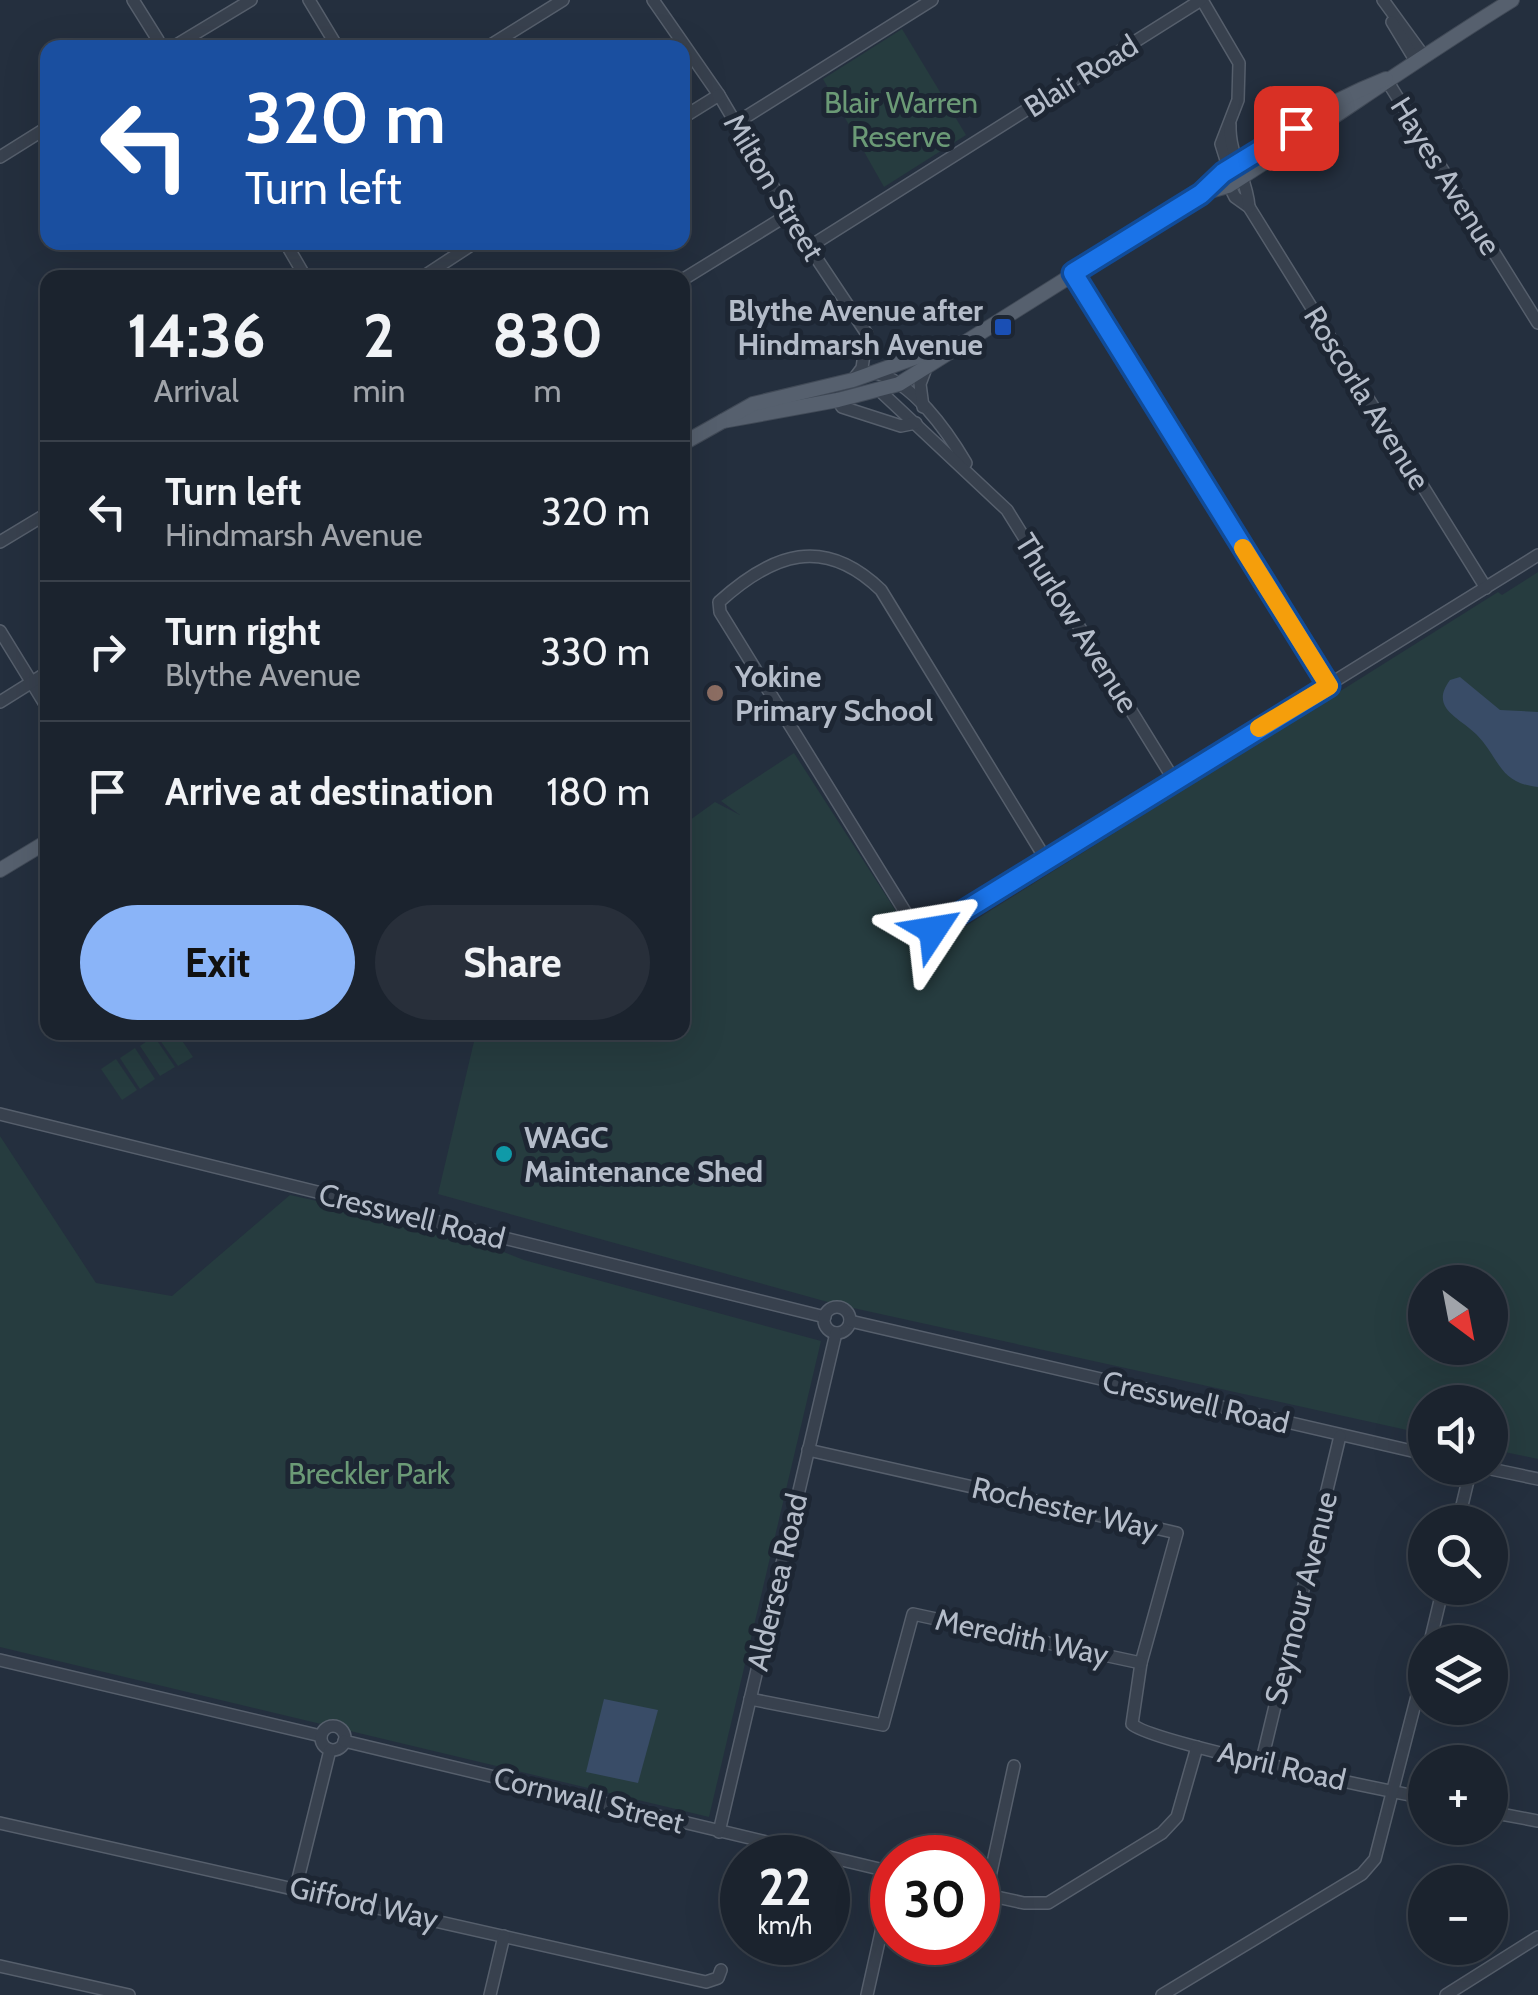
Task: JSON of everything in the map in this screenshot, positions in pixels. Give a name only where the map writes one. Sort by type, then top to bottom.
[{"type":"main road","points":[[723,421],[838,400],[899,384],[1240,170],[1355,92],[1386,79],[1512,0]]},
{"type":"main road","points":[[690,440],[753,404],[853,380],[964,341]]},
{"type":"main road","points":[[0,870],[40,846]]},
{"type":"street","points":[[133,0],[153,40]]},
{"type":"street","points":[[188,40],[251,0]]},
{"type":"street","points":[[309,0],[333,40]]},
{"type":"street","points":[[499,40],[563,0]]},
{"type":"street","points":[[736,123],[932,0]]},
{"type":"street","points":[[1202,0],[1239,63],[1241,87],[1221,144],[1226,160],[1225,179]]},
{"type":"street","name":"Blair Road","points":[[808,247],[1202,0]]},
{"type":"street","name":"Milton Street","points":[[656,1],[682,40]]},
{"type":"street","points":[[1385,2],[1419,58]]},
{"type":"street","name":"Milton Street","points":[[690,52],[808,247],[867,334],[862,368],[853,380]]},
{"type":"street","name":"Hayes Avenue","points":[[1386,79],[1538,323]]},
{"type":"street","points":[[690,113],[719,95]]},
{"type":"street","name":"Roscorla Avenue","points":[[1230,121],[1230,145],[1248,186],[1249,207]]},
{"type":"street","points":[[0,157],[40,132]]},
{"type":"street","name":"Roscorla Avenue","points":[[1225,179],[1249,207],[1486,588]]},
{"type":"street","points":[[690,275],[789,214]]},
{"type":"street","points":[[431,270],[456,250]]},
{"type":"street","points":[[1073,273],[1329,686]]},
{"type":"street","points":[[924,409],[919,395],[926,368]]},
{"type":"street","name":"Thurlow Avenue","points":[[875,373],[899,384],[924,409],[971,472]]},
{"type":"street","name":"Thurlow Avenue","points":[[879,390],[971,472],[1007,510],[1174,780]]},
{"type":"street","points":[[838,400],[842,407],[901,426],[916,423]]},
{"type":"street","points":[[0,542],[40,517]]},
{"type":"street","points":[[1044,858],[881,590],[860,570],[804,553],[768,566],[718,602],[730,628],[917,931],[933,930],[1538,555]]},
{"type":"street","points":[[0,632],[40,696]]},
{"type":"street","points":[[0,702],[40,677]]},
{"type":"street","name":"Cresswell Road","points":[[0,1114],[824,1317],[830,1309],[839,1307],[848,1312],[850,1321],[1408,1450]]},
{"type":"street","points":[[824,1317],[828,1329],[836,1332],[846,1330],[850,1321]]},
{"type":"street","name":"Aldersea Road","points":[[718,1832],[836,1332]]},
{"type":"street","name":"Seymour Avenue","points":[[1262,1760],[1340,1436]]},
{"type":"street","name":"Rochester Way","points":[[808,1450],[1177,1534],[1141,1662],[1132,1724],[1140,1732]]},
{"type":"street","points":[[1508,1473],[1538,1479]]},
{"type":"street","name":"Meredith Way","points":[[750,1700],[883,1725],[914,1614],[1141,1662]]},
{"type":"street","points":[[0,1660],[321,1736],[322,1745],[330,1750]]},
{"type":"street","points":[[1162,1995],[1362,1874],[1375,1859],[1411,1725]]},
{"type":"street","name":"Cornwall Street","points":[[321,1736],[335,1726],[344,1741],[870,1867]]},
{"type":"street","name":"April Road","points":[[1140,1732],[1408,1795]]},
{"type":"street","points":[[296,1887],[330,1750],[344,1741]]},
{"type":"street","points":[[1000,1896],[1048,1902],[1162,1832],[1176,1817],[1197,1747]]},
{"type":"street","points":[[997,1835],[1014,1766]]},
{"type":"street","points":[[1508,1814],[1537,1817]]},
{"type":"street","name":"Gifford Way","points":[[0,1823],[706,1982],[718,1978],[721,1970]]},
{"type":"street","points":[[490,1995],[504,1936]]},
{"type":"street","points":[[1446,1995],[1538,1937]]},
{"type":"street","points":[[867,1995],[874,1965]]},
{"type":"street","points":[[0,1966],[129,1995]]},
{"type":"green space","name":"Blair Warren Reserve","points":[[902,29],[966,135],[884,187],[823,79]]},
{"type":"green space","points":[[1538,572],[1538,1459],[1508,1453],[1508,1385],[1408,1385],[1408,1430],[835,1304],[438,1194],[474,1040],[690,1040],[690,820],[715,802],[740,815],[721,801],[794,753],[923,953],[1498,592],[1502,595]]},
{"type":"green space","points":[[157,1040],[175,1067],[160,1076],[140,1046]]},
{"type":"green space","points":[[160,1040],[182,1040],[193,1057],[178,1066]]},
{"type":"green space","points":[[135,1048],[155,1079],[140,1089],[120,1058]]},
{"type":"green space","points":[[116,1059],[137,1090],[122,1100],[101,1069]]},
{"type":"green space","name":"Breckler Park","points":[[0,1136],[96,1283],[172,1296],[290,1195],[448,1230],[524,1260],[821,1341],[709,1817],[0,1647]]},
{"type":"water","points":[[1460,677],[1500,710],[1538,712],[1538,787],[1507,775],[1476,734],[1449,711],[1444,690],[1450,680]]},
{"type":"water","points":[[604,1699],[658,1710],[638,1783],[586,1772]]},
{"type":"slow traffic","points":[[1243,548],[1329,686],[1259,728]]},
{"type":"place","name":"Blythe Avenue after Hindmarsh Avenue","points":[[1003,327]]},
{"type":"place","name":"Yokine Primary School","points":[[715,693]]},
{"type":"place","name":"WAGC Maintenance Shed","points":[[504,1154]]},
{"type":"route","points":[[933,930],[1044,858],[1329,686],[1073,273],[1201,194],[1223,173],[1296,128]]}]
